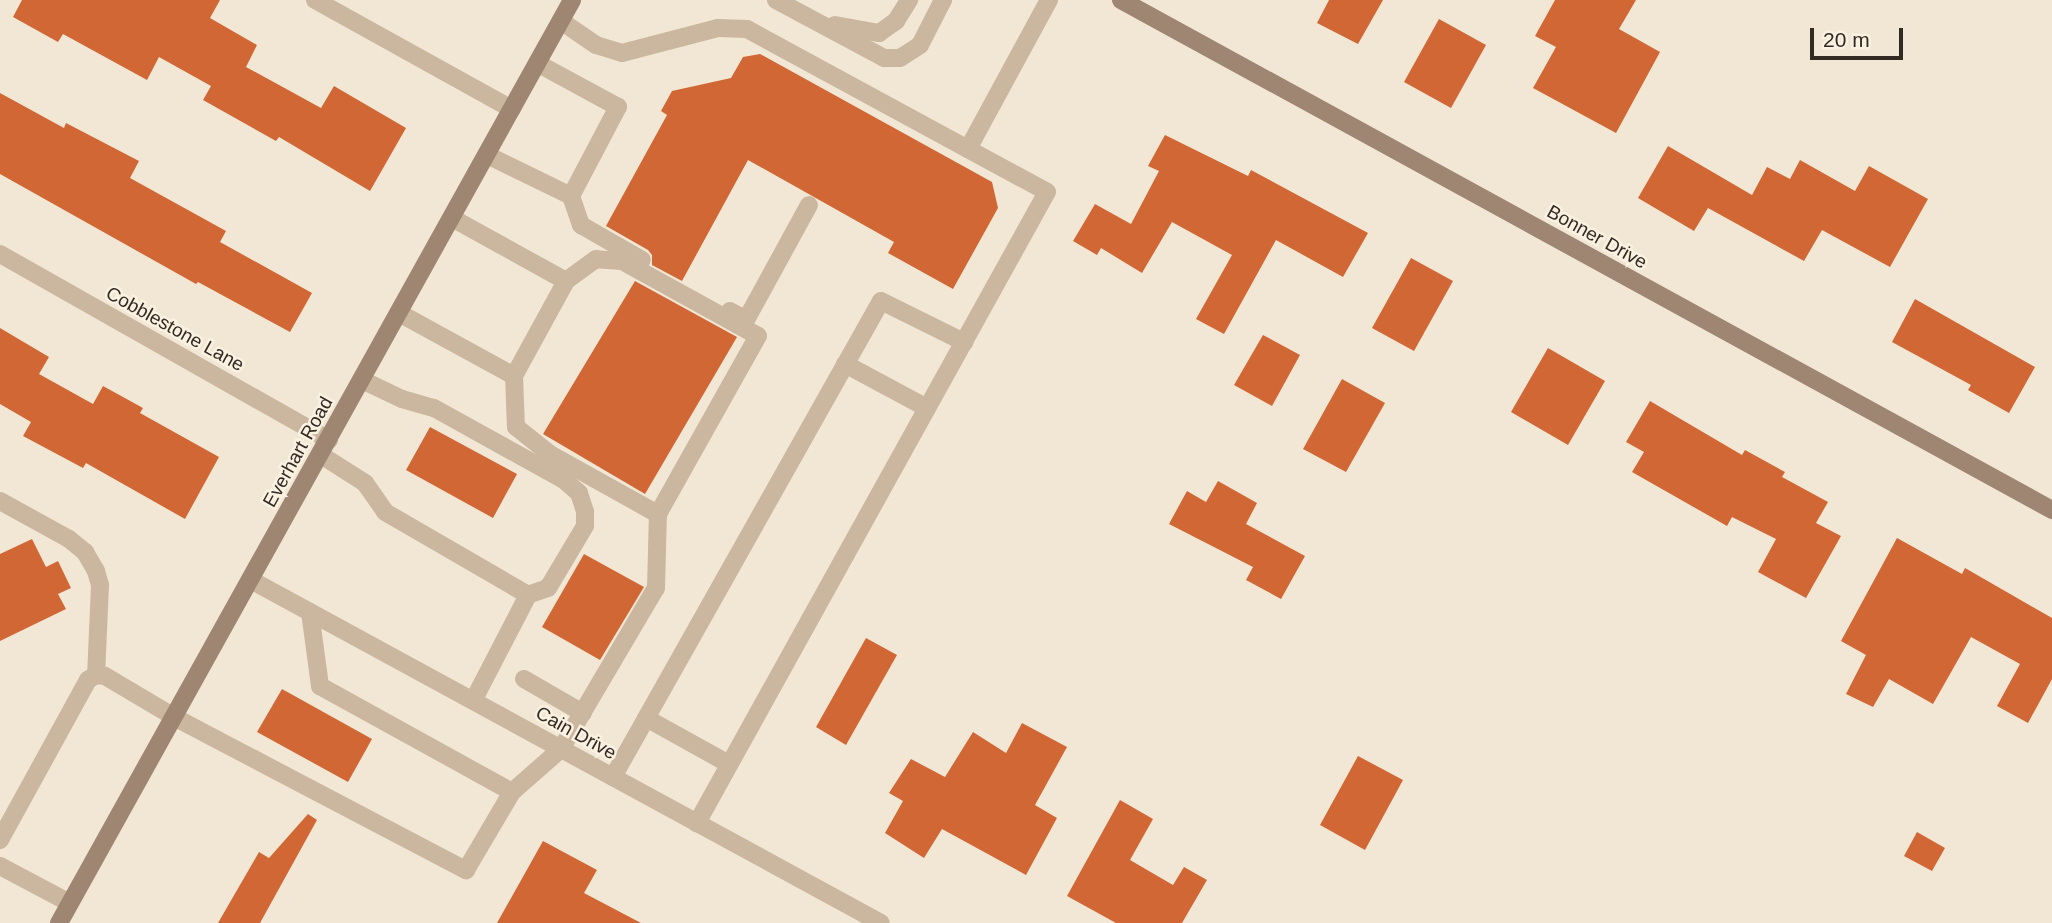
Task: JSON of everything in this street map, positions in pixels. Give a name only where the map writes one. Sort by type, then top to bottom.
[{"type":"main road","name":"Everhart Road","points":[[59,923],[572,0]]},
{"type":"main road","name":"Bonner Drive","points":[[1121,0],[2052,510]]},
{"type":"street","points":[[315,0],[512,109]]},
{"type":"street","points":[[776,0],[884,58],[900,58],[920,45],[943,0]]},
{"type":"street","points":[[818,22],[879,33],[896,21],[909,0]]},
{"type":"street","points":[[968,149],[1049,0]]},
{"type":"street","points":[[561,21],[596,45],[622,53],[718,28],[747,29],[1047,191],[697,823]]},
{"type":"street","points":[[537,63],[618,107],[571,196]]},
{"type":"street","points":[[487,155],[571,196],[581,225],[746,320],[809,205]]},
{"type":"street","points":[[452,218],[566,281]]},
{"type":"street","name":"Cobblestone Lane","points":[[0,254],[325,447],[365,483],[384,512],[528,595]]},
{"type":"street","points":[[0,840],[88,680],[96,675],[104,676],[174,717],[466,870],[512,792],[561,749],[656,588],[658,514],[758,336],[622,261],[596,259],[566,281],[514,376],[516,427],[550,454],[658,514]]},
{"type":"street","points":[[613,777],[881,301],[964,342]]},
{"type":"street","points":[[399,313],[514,376]]},
{"type":"street","points":[[845,364],[927,408]]},
{"type":"street","points":[[362,380],[402,399],[433,408],[564,480],[579,493],[585,512],[585,527],[548,588],[528,595],[473,701]]},
{"type":"street","points":[[0,502],[69,539],[85,552],[96,571],[100,585],[96,675]]},
{"type":"street","name":"Cain Drive","points":[[251,580],[881,923]]},
{"type":"street","points":[[310,612],[320,686],[512,792]]},
{"type":"street","points":[[524,679],[583,713]]},
{"type":"street","points":[[646,718],[729,764]]},
{"type":"street","points":[[0,866],[70,903]]},
{"type":"building","points":[[22,0],[220,0],[210,18],[257,45],[246,67],[321,108],[334,86],[406,128],[370,191],[279,137],[276,141],[203,100],[211,86],[159,57],[147,80],[63,34],[58,42],[13,17]]},
{"type":"building","points":[[1329,0],[1383,0],[1358,44],[1317,23]]},
{"type":"building","points":[[1555,0],[1636,0],[1619,29],[1660,52],[1616,133],[1533,88],[1556,47],[1535,36]]},
{"type":"building","points":[[1439,19],[1486,45],[1451,108],[1404,82]]},
{"type":"building","points":[[760,54],[992,182],[998,208],[953,289],[888,253],[894,242],[748,160],[682,281],[652,265],[652,255],[648,250],[606,226],[667,115],[661,111],[672,91],[731,78],[743,57]]},
{"type":"building","points":[[0,93],[64,128],[66,123],[139,161],[130,178],[226,231],[220,242],[312,293],[290,332],[198,282],[196,284],[0,174]]},
{"type":"building","points":[[1165,135],[1248,176],[1251,170],[1368,233],[1343,277],[1276,240],[1224,334],[1196,319],[1232,255],[1172,222],[1142,273],[1101,248],[1097,255],[1073,241],[1095,204],[1131,224],[1159,171],[1148,166]]},
{"type":"building","points":[[1668,146],[1752,195],[1767,167],[1790,179],[1800,160],[1855,191],[1869,166],[1928,199],[1890,267],[1822,230],[1804,261],[1708,208],[1694,231],[1638,198]]},
{"type":"building","points":[[1411,258],[1453,281],[1414,351],[1372,328]]},
{"type":"building","points":[[635,281],[737,337],[645,494],[543,434]]},
{"type":"building","points":[[1915,299],[2035,367],[2009,413],[1968,390],[1971,385],[1892,342]]},
{"type":"building","points":[[0,328],[49,357],[39,374],[93,404],[103,386],[143,408],[140,413],[219,457],[185,519],[86,463],[83,468],[23,436],[31,422],[0,404]]},
{"type":"building","points":[[1263,335],[1300,355],[1272,406],[1234,385]]},
{"type":"building","points":[[1548,348],[1605,381],[1568,445],[1511,412]]},
{"type":"building","points":[[1342,379],[1385,403],[1346,472],[1303,449]]},
{"type":"building","points":[[1650,401],[1742,455],[1745,450],[1785,472],[1782,477],[1828,502],[1816,523],[1841,536],[1806,598],[1758,572],[1776,539],[1732,517],[1727,526],[1632,472],[1644,452],[1626,442]]},
{"type":"building","points":[[430,427],[517,474],[493,518],[406,470]]},
{"type":"building","points":[[1218,481],[1257,503],[1246,524],[1305,556],[1281,599],[1246,580],[1253,567],[1169,524],[1187,491],[1206,502]]},
{"type":"building","points":[[1897,538],[1962,574],[1965,568],[2052,618],[2052,679],[2028,723],[1997,706],[2020,664],[1971,637],[1933,704],[1889,679],[1873,707],[1846,694],[1866,655],[1841,641]]},
{"type":"building","points":[[32,539],[46,567],[58,561],[71,588],[58,594],[66,609],[0,641],[0,554]]},
{"type":"building","points":[[584,554],[644,587],[600,660],[542,627]]},
{"type":"building","points":[[866,638],[897,655],[846,745],[816,727]]},
{"type":"building","points":[[282,689],[372,739],[348,782],[257,732]]},
{"type":"building","points":[[1022,723],[1067,747],[1035,805],[1057,818],[1026,875],[942,829],[924,858],[885,833],[903,801],[889,793],[911,759],[945,777],[973,732],[1006,753]]},
{"type":"building","points":[[1358,756],[1403,780],[1365,850],[1320,825]]},
{"type":"building","points":[[1120,800],[1153,819],[1130,860],[1173,885],[1184,867],[1207,880],[1182,923],[1116,923],[1067,896]]},
{"type":"building","points":[[308,814],[317,820],[260,923],[218,923],[259,852],[269,858]]},
{"type":"building","points":[[1917,832],[1945,848],[1932,871],[1904,856]]},
{"type":"building","points":[[543,841],[597,870],[584,893],[641,923],[497,923]]}]
